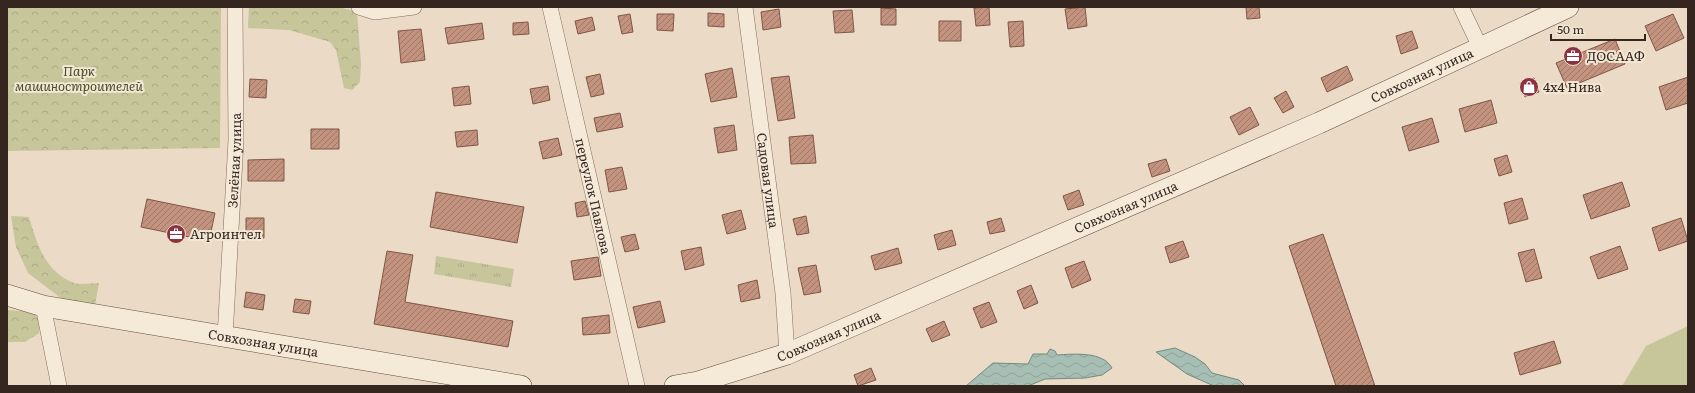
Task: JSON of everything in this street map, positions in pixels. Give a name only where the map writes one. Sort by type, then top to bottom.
[{"type":"street","name":"Зелёная улица","points":[[225,337],[236,140],[235,7]]},
{"type":"street","points":[[359,7],[375,12],[414,7]]},
{"type":"street","name":"переулок Павлова","points":[[550,7],[637,386]]},
{"type":"street","name":"Садовая улица","points":[[746,7],[783,293],[788,354]]},
{"type":"street","points":[[1461,7],[1480,48]]},
{"type":"street","name":"Совхозная улица","points":[[675,386],[698,382],[788,354],[1319,124],[1568,7]]},
{"type":"street","name":"Совхозная улица","points":[[7,296],[43,306],[225,337],[458,381],[521,386]]},
{"type":"street","points":[[43,306],[59,386]]},
{"type":"green space","name":"Парк машиностроителей","points":[[7,7],[221,7],[220,148],[7,151]]},
{"type":"green space","points":[[249,7],[339,7],[357,12],[361,64],[360,82],[352,90],[344,88],[336,50],[330,42],[289,30],[248,28]]},
{"type":"green space","points":[[11,216],[29,217],[39,247],[49,264],[56,272],[64,278],[77,284],[99,283],[95,305],[62,299],[28,273],[16,247]]},
{"type":"green space","points":[[436,256],[514,269],[511,287],[434,274]]},
{"type":"green space","points":[[7,310],[32,312],[40,320],[39,333],[25,342],[7,342]]},
{"type":"green space","points":[[1688,326],[1688,386],[1622,386],[1646,346]]},
{"type":"water","points":[[1175,348],[1195,357],[1205,364],[1212,373],[1239,380],[1245,386],[1214,386],[1187,374],[1156,352]]},
{"type":"water","points":[[1050,349],[1055,351],[1057,355],[1079,354],[1095,356],[1108,363],[1112,368],[1102,375],[1085,378],[1045,379],[1028,386],[966,386],[993,363],[1028,364],[1033,354],[1047,354]]},
{"type":"building","points":[[989,7],[990,25],[976,26],[974,8]]},
{"type":"building","points":[[1085,7],[1087,26],[1068,29],[1065,9]]},
{"type":"building","points":[[1246,7],[1259,7],[1260,18],[1247,19]]},
{"type":"building","points":[[881,8],[896,9],[896,25],[881,25]]},
{"type":"building","points":[[779,9],[781,27],[763,30],[761,12]]},
{"type":"building","points":[[852,10],[854,32],[835,33],[833,11]]},
{"type":"building","points":[[708,13],[724,14],[724,27],[708,26]]},
{"type":"building","points":[[630,14],[633,32],[622,34],[618,16]]},
{"type":"building","points":[[657,14],[674,14],[673,31],[657,30]]},
{"type":"building","points":[[1673,14],[1684,38],[1656,51],[1645,26]]},
{"type":"building","points":[[592,17],[595,30],[578,34],[575,21]]},
{"type":"building","points":[[939,21],[961,21],[961,41],[939,41]]},
{"type":"building","points":[[1023,21],[1024,46],[1010,47],[1008,22]]},
{"type":"building","points":[[528,22],[529,34],[513,35],[513,23]]},
{"type":"building","points":[[482,23],[484,39],[448,44],[445,28]]},
{"type":"building","points":[[421,29],[425,60],[401,63],[398,31]]},
{"type":"building","points":[[1412,31],[1418,48],[1401,54],[1396,36]]},
{"type":"building","points":[[1615,39],[1625,64],[1567,88],[1556,63]]},
{"type":"building","points":[[1347,66],[1353,80],[1327,92],[1321,78]]},
{"type":"building","points":[[732,68],[737,97],[711,102],[705,74]]},
{"type":"building","points":[[600,74],[604,94],[591,97],[586,77]]},
{"type":"building","points":[[789,76],[795,118],[778,121],[771,78]]},
{"type":"building","points":[[1688,77],[1688,103],[1666,110],[1659,87]]},
{"type":"building","name":"4x4 Нива","points":[[1534,78],[1539,92],[1525,97],[1520,83]]},
{"type":"building","points":[[250,79],[267,80],[266,98],[249,97]]},
{"type":"building","points":[[469,86],[471,104],[454,106],[452,88]]},
{"type":"building","points":[[548,86],[550,100],[533,104],[530,89]]},
{"type":"building","points":[[1286,91],[1294,107],[1283,113],[1274,98]]},
{"type":"building","points":[[1491,100],[1497,123],[1465,132],[1459,109]]},
{"type":"building","points":[[1250,107],[1259,125],[1239,135],[1230,117]]},
{"type":"building","points":[[620,113],[623,127],[597,132],[594,118]]},
{"type":"building","points":[[1432,118],[1439,142],[1409,151],[1402,127]]},
{"type":"building","points":[[734,125],[737,150],[718,153],[714,128]]},
{"type":"building","points":[[311,129],[339,129],[339,149],[311,149]]},
{"type":"building","points":[[477,130],[478,145],[457,147],[455,132]]},
{"type":"building","points":[[813,135],[816,163],[791,164],[789,137]]},
{"type":"building","points":[[558,138],[562,155],[543,159],[539,142]]},
{"type":"building","points":[[1507,155],[1512,172],[1499,176],[1494,159]]},
{"type":"building","points":[[284,159],[284,181],[248,181],[248,160]]},
{"type":"building","points":[[1166,159],[1170,171],[1152,177],[1148,164]]},
{"type":"building","points":[[622,167],[627,189],[609,192],[605,170]]},
{"type":"building","points":[[1622,182],[1630,206],[1591,219],[1583,195]]},
{"type":"building","points":[[1079,190],[1084,205],[1068,210],[1063,196]]},
{"type":"building","points":[[436,192],[524,207],[517,243],[430,227]]},
{"type":"building","points":[[1522,198],[1528,219],[1509,224],[1504,203]]},
{"type":"building","points":[[147,199],[215,213],[209,241],[141,227]]},
{"type":"building","points":[[585,201],[589,215],[577,217],[575,203]]},
{"type":"building","points":[[741,210],[746,229],[727,234],[722,215]]},
{"type":"building","points":[[806,216],[809,233],[797,235],[793,219]]},
{"type":"building","points":[[246,218],[264,218],[264,238],[246,238]]},
{"type":"building","points":[[1001,218],[1005,231],[990,234],[987,222]]},
{"type":"building","points":[[1681,218],[1688,241],[1659,251],[1652,228]]},
{"type":"building","points":[[952,230],[956,245],[938,250],[934,235]]},
{"type":"building","points":[[635,234],[639,249],[625,252],[621,237]]},
{"type":"building","points":[[1323,234],[1375,386],[1336,386],[1289,246]]},
{"type":"building","points":[[1183,241],[1189,257],[1170,263],[1165,247]]},
{"type":"building","points":[[1620,246],[1628,269],[1598,279],[1590,257]]},
{"type":"building","points":[[701,247],[704,265],[685,270],[681,251]]},
{"type":"building","points":[[898,248],[902,263],[875,270],[871,256]]},
{"type":"building","points":[[1534,249],[1542,278],[1526,282],[1518,253]]},
{"type":"building","points":[[387,251],[413,255],[405,302],[513,321],[508,347],[374,324]]},
{"type":"building","points":[[598,257],[601,276],[574,280],[571,261]]},
{"type":"building","points":[[1084,261],[1091,280],[1072,288],[1065,268]]},
{"type":"building","points":[[816,265],[821,292],[804,295],[798,268]]},
{"type":"building","points":[[757,280],[760,298],[741,302],[738,285]]},
{"type":"building","points":[[1031,285],[1038,303],[1024,309],[1017,291]]},
{"type":"building","points":[[246,292],[265,295],[263,310],[244,307]]},
{"type":"building","points":[[295,299],[311,301],[309,314],[293,312]]},
{"type":"building","points":[[660,301],[665,322],[638,328],[633,307]]},
{"type":"building","points":[[989,302],[997,322],[981,328],[973,308]]},
{"type":"building","points":[[609,315],[610,333],[583,335],[582,318]]},
{"type":"building","points":[[944,321],[950,335],[932,342],[926,329]]},
{"type":"building","points":[[1554,341],[1561,363],[1520,375],[1514,353]]},
{"type":"building","points":[[871,368],[876,380],[858,386],[854,375]]},
{"type":"place","name":"ДОСААФ","points":[[1573,56]]},
{"type":"place","name":"4x4 Нива","points":[[1529,87]]},
{"type":"place","name":"Агроинтел","points":[[176,234]]}]
